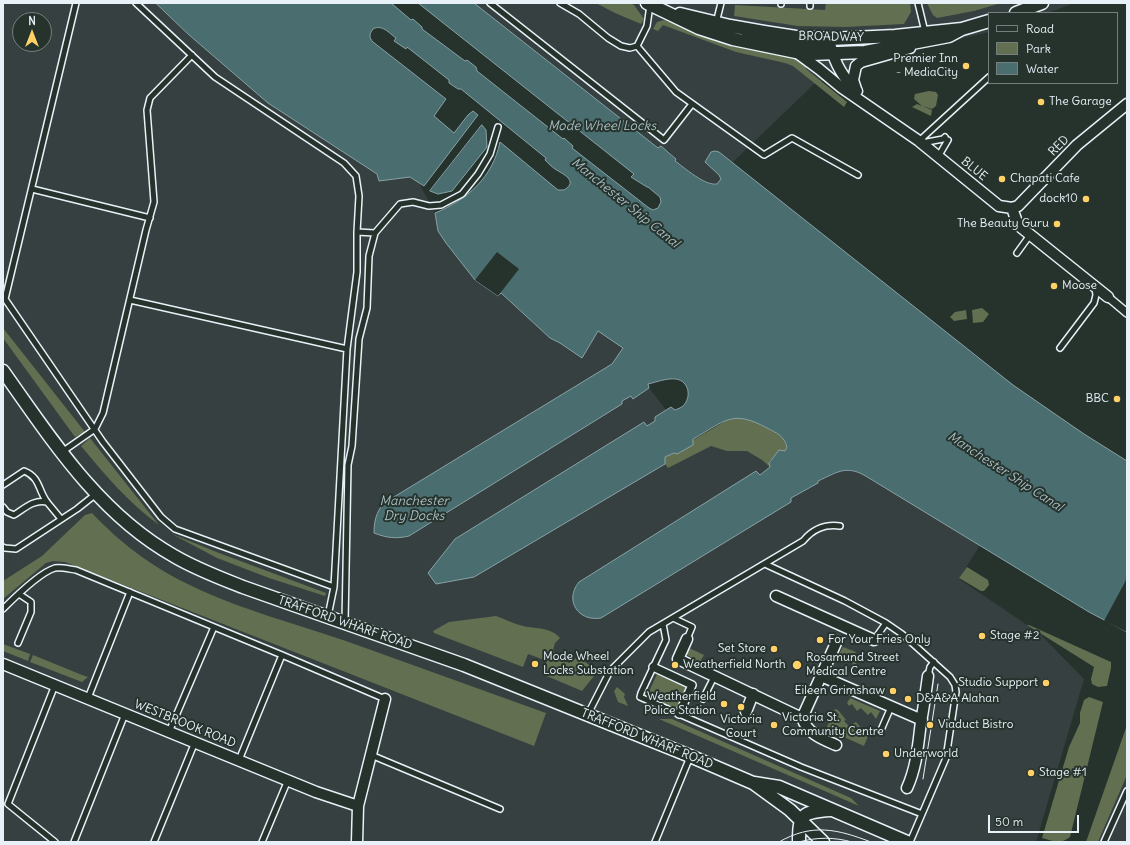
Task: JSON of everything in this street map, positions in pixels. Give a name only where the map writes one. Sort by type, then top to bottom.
[{"type":"street","points":[[1023,12],[1042,3]]},
{"type":"street","name":"BROADWAY","points":[[649,4],[669,12],[681,20],[765,38],[831,47],[832,54],[846,80],[872,107]]},
{"type":"street","name":"BROADWAY","points":[[669,12],[700,18],[733,38],[796,52],[832,54],[865,52],[948,36]]},
{"type":"street","name":"BROADWAY","points":[[857,91],[853,80],[853,75],[856,66],[861,62],[940,40],[962,29],[988,21]]},
{"type":"street","name":"BROADWAY","points":[[714,27],[810,38],[840,39],[896,36],[962,29]]},
{"type":"street","name":"BLUE","points":[[796,52],[842,88],[872,107],[920,142],[999,206],[1012,208]]},
{"type":"street","name":"RED","points":[[1012,208],[1018,206],[1077,145],[1127,104]]},
{"type":"street","points":[[1012,208],[1018,225],[1127,313]]},
{"type":"street","name":"TRAFFORD WHARF ROAD","points":[[3,371],[62,452],[96,494],[133,528],[175,557],[210,574],[243,587],[464,665],[588,714],[753,783],[779,787],[810,807]]},
{"type":"street","points":[[776,596],[840,635],[874,640]]},
{"type":"street","points":[[802,718],[840,635]]},
{"type":"street","points":[[687,639],[678,660],[802,718],[805,726],[818,737],[836,745]]},
{"type":"street","name":"WESTBROOK ROAD","points":[[3,664],[316,792],[358,806]]},
{"type":"street","points":[[653,667],[692,684],[679,714]]},
{"type":"street","points":[[821,676],[922,720]]},
{"type":"street","points":[[907,788],[912,776],[918,751],[928,676]]},
{"type":"street","points":[[746,712],[753,694]]},
{"type":"street","points":[[357,842],[358,806],[385,699]]},
{"type":"street","name":"TRAFFORD WHARF ROAD","points":[[753,783],[800,820],[813,838],[823,842]]},
{"type":"street","points":[[810,807],[831,810],[907,842]]},
{"type":"street","points":[[799,842],[800,820],[810,807]]},
{"type":"street","points":[[810,807],[813,838]]},
{"type":"lane","points":[[76,3],[32,189],[4,297],[95,429],[160,517],[175,529],[334,587]]},
{"type":"lane","points":[[136,3],[215,77],[338,159],[356,176],[359,196],[357,272],[346,349],[334,587],[328,616]]},
{"type":"lane","points":[[490,3],[664,140],[692,104]]},
{"type":"lane","points":[[560,3],[579,14],[608,38],[621,46],[630,48],[637,46],[647,26],[649,4]]},
{"type":"lane","points":[[714,27],[721,3]]},
{"type":"lane","points":[[918,3],[925,32]]},
{"type":"lane","points":[[637,46],[676,92],[764,155],[792,138],[858,175]]},
{"type":"lane","points":[[62,452],[95,429],[103,413],[154,202],[147,110],[150,98],[192,55]]},
{"type":"lane","points":[[920,142],[988,78]]},
{"type":"lane","points":[[345,622],[348,465],[352,446],[359,339],[366,308],[369,256],[375,233],[400,204],[413,202],[429,206],[441,205],[462,194],[478,174],[490,154],[498,127]]},
{"type":"lane","points":[[920,142],[947,138],[938,157]]},
{"type":"lane","points":[[32,189],[150,218]]},
{"type":"lane","points":[[357,232],[375,233]]},
{"type":"lane","points":[[1017,253],[1030,235]]},
{"type":"lane","points":[[1060,348],[1094,303],[1096,296],[1094,285]]},
{"type":"lane","points":[[130,300],[346,349]]},
{"type":"lane","points":[[3,485],[24,471],[31,474],[38,482],[47,502],[61,520]]},
{"type":"lane","points":[[4,549],[16,549],[61,520],[96,494]]},
{"type":"lane","points":[[3,507],[7,512],[14,515],[33,502],[41,500],[47,502]]},
{"type":"lane","points":[[588,714],[610,671],[648,632],[803,541],[810,533],[822,526],[831,524],[840,526]]},
{"type":"lane","points":[[765,564],[845,601],[886,623],[902,634],[934,662],[950,677],[955,685],[956,692],[946,758],[910,842]]},
{"type":"lane","points":[[3,609],[45,573],[54,568],[76,570],[385,699]]},
{"type":"lane","points":[[88,698],[130,592]]},
{"type":"lane","points":[[18,643],[32,612],[31,602],[19,594]]},
{"type":"lane","points":[[673,618],[692,627],[687,639]]},
{"type":"lane","points":[[874,640],[886,623]]},
{"type":"lane","points":[[662,624],[666,640],[640,698],[802,767],[922,814]]},
{"type":"lane","points":[[169,732],[214,627]]},
{"type":"lane","points":[[239,760],[282,655]]},
{"type":"lane","points":[[928,676],[930,667],[934,662]]},
{"type":"lane","points":[[703,699],[714,677]]},
{"type":"lane","points":[[55,685],[8,804],[55,842]]},
{"type":"lane","points":[[881,730],[891,707]]},
{"type":"lane","points":[[74,842],[125,714]]},
{"type":"lane","points":[[154,842],[195,742]]},
{"type":"lane","points":[[371,755],[500,809]]},
{"type":"lane","points":[[655,842],[690,756]]},
{"type":"lane","points":[[262,842],[288,780]]},
{"type":"lane","points":[[1104,842],[1127,791]]},
{"type":"shaded area","points":[[3,3],[156,3],[188,34],[268,103],[377,174],[379,180],[410,177],[418,181],[435,213],[438,231],[475,280],[498,296],[500,293],[550,338],[582,358],[598,330],[623,347],[612,364],[384,503],[377,514],[374,533],[631,395],[634,399],[649,388],[666,410],[655,417],[655,421],[647,426],[644,422],[474,577],[664,464],[665,457],[727,420],[770,467],[760,475],[756,471],[579,582],[573,591],[575,608],[583,616],[611,612],[791,502],[791,498],[818,483],[817,481],[846,470],[852,470],[864,475],[980,545],[959,579],[1039,633],[1084,679],[1036,842],[3,842]]},
{"type":"shaded area","points":[[474,3],[1074,3],[1051,12],[988,12],[988,32],[912,50],[814,84],[732,163],[719,152],[711,152],[705,162],[720,175],[721,179],[719,183],[715,185],[698,177],[675,161],[676,159],[669,151],[658,148]]},
{"type":"shaded area","points":[[1127,775],[1127,842],[1098,842]]},
{"type":"green space","points":[[596,3],[630,3],[634,5],[644,19],[641,24]]},
{"type":"green space","points":[[826,3],[910,3],[911,12],[904,24],[845,27],[798,26],[734,16],[735,5],[825,10]]},
{"type":"green space","points":[[927,3],[1001,3],[974,11],[937,18],[933,15]]},
{"type":"green space","points":[[664,20],[712,37],[795,58],[808,66],[806,69],[847,102],[844,107],[793,66],[736,52],[663,25],[658,31],[653,29],[657,22]]},
{"type":"green space","points":[[929,91],[936,92],[938,95],[936,106],[932,109],[922,106],[914,99],[915,94]]},
{"type":"green space","points":[[917,104],[932,110],[931,116],[912,107]]},
{"type":"green space","points":[[982,308],[989,314],[983,322],[973,323],[972,310]]},
{"type":"green space","points":[[966,310],[967,319],[954,321],[950,317],[955,312]]},
{"type":"green space","points":[[3,328],[85,432],[75,437],[3,338]]},
{"type":"green space","points":[[740,417],[752,420],[782,436],[787,447],[785,451],[779,451],[769,462],[770,467],[747,451],[727,451],[711,446],[668,468],[665,464],[665,457],[675,453],[677,454],[693,445],[693,440],[727,420]]},
{"type":"green space","points":[[90,438],[159,525],[127,498],[81,446]]},
{"type":"green space","points":[[92,513],[116,536],[142,557],[189,585],[240,606],[346,641],[546,713],[534,746],[65,562],[53,561],[46,563],[3,599],[3,581],[42,556],[85,515]]},
{"type":"green space","points":[[172,534],[326,593],[325,596],[269,578],[217,558]]},
{"type":"green space","points":[[967,567],[988,580],[989,585],[984,591],[981,591],[959,578]]},
{"type":"green space","points":[[496,616],[520,625],[548,630],[556,634],[560,638],[555,643],[553,650],[558,657],[569,663],[578,657],[598,671],[582,691],[542,674],[547,661],[528,654],[523,667],[434,633],[433,631],[449,622]]},
{"type":"green space","points":[[1027,625],[1111,662],[1107,686],[1098,687],[1092,684],[1091,679],[1094,667]]},
{"type":"green space","points":[[3,644],[30,654],[28,661],[3,651]]},
{"type":"green space","points":[[687,647],[704,655],[700,662],[685,654]]},
{"type":"green space","points":[[843,647],[856,652],[854,656],[859,658],[854,668],[851,667],[853,662],[838,656]]},
{"type":"green space","points":[[33,655],[88,677],[82,682],[30,662]]},
{"type":"green space","points":[[657,674],[687,687],[677,709],[647,696]]},
{"type":"green space","points":[[617,687],[625,694],[624,697],[628,706],[618,702],[614,691]]},
{"type":"green space","points":[[1089,697],[1103,702],[1070,837],[1059,842],[1042,838],[1069,747],[1080,723],[1080,713],[1084,700]]},
{"type":"green space","points":[[850,698],[880,711],[876,719],[871,712],[868,715],[861,708],[857,711],[852,704],[849,706],[847,703]]},
{"type":"green space","points":[[835,709],[838,710],[846,720],[844,721],[849,726],[856,722],[868,736],[864,746],[826,729]]},
{"type":"green space","points":[[659,719],[672,719],[851,798],[859,806]]},
{"type":"green space","points":[[1127,725],[1127,775],[1098,842],[1086,842]]},
{"type":"water","points":[[156,3],[391,3],[411,20],[413,19],[422,27],[422,29],[465,61],[467,60],[476,67],[477,71],[563,139],[564,138],[573,146],[572,148],[649,208],[653,210],[658,208],[661,202],[660,197],[648,187],[631,177],[634,174],[418,3],[474,3],[658,148],[661,146],[676,159],[675,161],[701,179],[712,184],[717,184],[721,179],[719,175],[705,162],[711,152],[719,152],[1013,385],[1084,434],[1127,461],[1127,632],[1089,612],[864,475],[846,470],[835,473],[818,481],[818,483],[791,498],[791,502],[601,618],[586,617],[580,613],[573,602],[575,589],[579,582],[756,471],[760,475],[770,467],[769,463],[779,450],[785,451],[787,447],[786,443],[777,433],[755,422],[737,418],[721,423],[693,439],[693,445],[677,454],[674,453],[665,457],[665,464],[474,577],[436,584],[428,573],[455,539],[644,422],[647,426],[655,421],[655,417],[671,407],[675,410],[682,407],[688,398],[688,390],[684,383],[676,379],[648,384],[649,388],[633,399],[631,396],[622,401],[622,404],[409,536],[392,538],[374,533],[376,517],[384,503],[612,364],[623,348],[598,331],[582,358],[550,338],[501,293],[498,296],[475,280],[438,231],[435,213],[458,201],[477,186],[485,176],[497,155],[500,142],[558,190],[564,190],[568,187],[570,181],[565,175],[549,164],[545,160],[546,158],[461,89],[458,89],[449,83],[449,80],[407,47],[406,49],[394,41],[396,38],[388,32],[382,28],[376,28],[373,29],[370,36],[373,42],[446,99],[434,116],[454,133],[473,111],[478,115],[424,186],[410,177],[379,181],[377,174],[268,103],[188,34]]},
{"type":"water","points":[[482,125],[486,130],[487,147],[452,191],[438,194],[430,191]]},
{"type":"pier","points":[[497,252],[519,269],[498,296],[475,280]]},
{"type":"pier","points":[[1127,575],[1127,632],[1104,621],[1125,582]]},
{"type":"tunnel","points":[[836,643],[840,635]]},
{"type":"tram line","points":[[923,779],[938,684]]},
{"type":"tram line","points":[[779,842],[791,836],[814,830],[836,831],[871,842]]},
{"type":"tram line","points":[[799,842],[826,838],[852,842]]},
{"type":"place","name":"Premier Inn - MediaCity","points":[[966,66]]},
{"type":"place","name":"The Garage","points":[[1041,102]]},
{"type":"place","name":"Chapati Cafe","points":[[1002,179]]},
{"type":"place","name":"dock10","points":[[1086,199]]},
{"type":"place","name":"The Beauty Guru","points":[[1057,224]]},
{"type":"place","name":"Moose","points":[[1054,286]]},
{"type":"place","name":"BBC","points":[[1117,399]]},
{"type":"place","name":"Stage #2","points":[[982,636]]},
{"type":"place","name":"For Your Fries Only","points":[[820,640]]},
{"type":"place","name":"Set Store","points":[[774,649]]},
{"type":"place","name":"Mode Wheel Locks Substation","points":[[535,664]]},
{"type":"place","name":"Weatherfield North","points":[[675,665]]},
{"type":"place","name":"Rosamund Street Medical Centre","points":[[797,665]]},
{"type":"place","name":"Studio Support","points":[[1046,683]]},
{"type":"place","name":"Eileen Grimshaw","points":[[893,691]]},
{"type":"place","name":"D&A&A Alahan","points":[[908,699]]},
{"type":"place","name":"Weatherfield Police Station","points":[[724,704]]},
{"type":"place","name":"Victoria Court","points":[[741,707]]},
{"type":"place","name":"Victoria St. Community Centre","points":[[774,725]]},
{"type":"place","name":"Viaduct Bistro","points":[[930,725]]},
{"type":"place","name":"Underworld","points":[[886,754]]},
{"type":"place","name":"Stage #1","points":[[1031,773]]},
{"type":"water label","name":"Mode Wheel Locks","points":[[602,126]]},
{"type":"water label","name":"Manchester Ship Canal","points":[[625,203]]},
{"type":"water label","name":"Manchester Ship Canal","points":[[1005,472]]},
{"type":"water label","name":"Manchester Dry Docks","points":[[414,508]]}]
